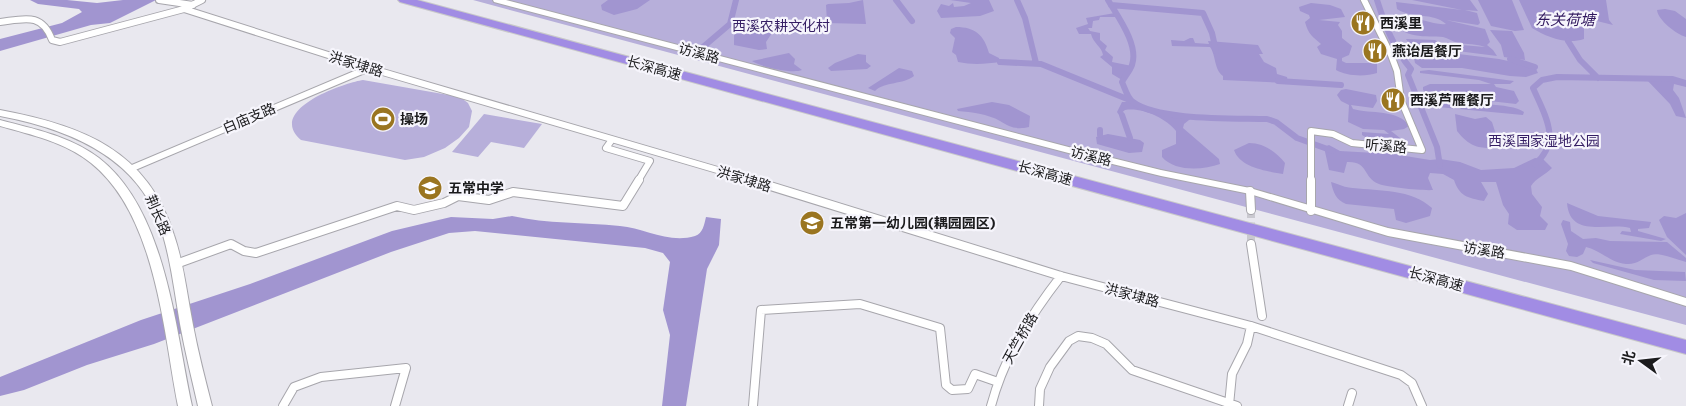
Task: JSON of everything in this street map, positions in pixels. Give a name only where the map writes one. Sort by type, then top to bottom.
[{"type":"highway","name":"长深高速","points":[[404,0],[1686,347]]},
{"type":"highway","name":"长深高速","points":[[428,0],[1686,337]]},
{"type":"main road","name":"荆长路","points":[[0,113],[51,124],[101,147],[130,169],[156,203],[176,264],[189,339],[205,406]]},
{"type":"main road","name":"荆长路","points":[[0,123],[34,130],[86,154],[113,177],[129,196],[148,235],[166,302],[185,406]]},
{"type":"street","points":[[159,0],[195,5]]},
{"type":"street","points":[[0,22],[32,20],[47,26],[54,42],[184,9],[202,0]]},
{"type":"street","name":"访溪路","points":[[497,0],[1161,174],[1250,191],[1311,211],[1388,232],[1571,266],[1686,302]]},
{"type":"street","name":"听溪路","points":[[1311,211],[1311,131],[1333,134],[1352,143],[1422,150],[1401,100],[1397,71],[1391,55],[1364,0]]},
{"type":"street","name":"洪家埭路","points":[[184,9],[368,68],[611,141],[735,175],[1061,276],[1251,326],[1401,375],[1412,383],[1422,406]]},
{"type":"street","name":"白庙支路","points":[[130,169],[368,68]]},
{"type":"street","points":[[176,264],[231,244],[244,252],[256,253],[397,206],[414,210],[444,203],[458,196],[488,200],[513,192],[622,206],[650,161],[606,148],[611,141]]},
{"type":"street","points":[[1250,191],[1251,210]]},
{"type":"street","points":[[1251,244],[1262,316]]},
{"type":"street","name":"天竺桥路","points":[[991,406],[1009,355],[1029,318],[1061,276]]},
{"type":"street","points":[[753,406],[761,310],[860,304],[940,328],[946,385],[952,390],[968,389],[975,374],[998,382]]},
{"type":"street","points":[[1039,406],[1040,389],[1050,367],[1069,340],[1078,336],[1092,338],[1106,344],[1132,370],[1232,405],[1232,374],[1247,344],[1251,326]]},
{"type":"street","points":[[283,406],[294,387],[321,377],[406,368],[395,406]]},
{"type":"street","points":[[1348,406],[1352,393]]},
{"type":"green space","name":"西溪国家湿地公园","points":[[473,0],[1686,0],[1686,325]]},
{"type":"green space","name":"操场","points":[[363,80],[460,97],[468,103],[472,111],[469,127],[459,138],[445,148],[424,157],[405,160],[301,140],[293,129],[293,118],[300,109],[325,92]]},
{"type":"green space","points":[[484,114],[542,124],[524,148],[491,142],[478,157],[452,152]]},
{"type":"water","points":[[30,0],[67,0],[97,3],[123,0],[156,0],[110,23],[91,25],[0,51],[0,39],[62,23],[82,12],[79,9],[38,4]]},
{"type":"water","points":[[608,0],[650,0],[637,9],[614,15],[602,10],[601,5]]},
{"type":"water","points":[[863,0],[866,24],[827,23],[826,5]]},
{"type":"water","points":[[950,0],[989,0],[994,11],[980,16],[941,18],[937,11],[941,4],[949,6],[953,3],[954,7],[971,3]]},
{"type":"water","points":[[1412,0],[1470,0],[1478,11],[1465,10],[1477,13],[1480,23],[1478,25],[1446,20],[1485,29],[1490,42],[1487,45],[1497,56],[1410,45],[1406,39],[1435,40],[1443,46],[1450,44],[1485,47],[1458,43],[1443,37],[1415,35],[1402,31],[1394,20],[1406,17],[1446,24],[1435,18],[1403,12],[1397,9],[1396,2],[1462,10]]},
{"type":"water","points":[[1478,0],[1512,0],[1524,30],[1515,31],[1491,26]]},
{"type":"water","name":"东关荷塘","points":[[1519,0],[1606,0],[1609,20],[1613,25],[1589,19],[1584,28],[1584,39],[1564,41],[1532,28]]},
{"type":"water","points":[[1311,3],[1330,5],[1341,9],[1345,17],[1319,20],[1340,22],[1338,25],[1342,31],[1342,38],[1352,46],[1349,55],[1342,58],[1342,61],[1346,63],[1377,63],[1377,73],[1356,75],[1345,74],[1336,70],[1337,59],[1321,54],[1317,47],[1321,44],[1311,35],[1306,26],[1305,22],[1310,18],[1309,15],[1300,11],[1299,7]]},
{"type":"water","points":[[1657,10],[1675,11],[1686,19],[1686,37],[1673,30],[1658,14]]},
{"type":"water","points":[[1115,13],[1117,17],[1100,17],[1099,20],[1093,21],[1092,28],[1088,28],[1090,31],[1100,33],[1100,40],[1107,46],[1105,50],[1113,57],[1112,62],[1132,66],[1122,80],[1112,74],[1112,67],[1100,57],[1103,55],[1102,52],[1091,34],[1079,34],[1076,28],[1088,24],[1086,18]]},
{"type":"water","points":[[963,27],[978,33],[989,53],[999,58],[1000,62],[968,64],[958,62],[956,55],[952,52],[955,38],[950,33],[951,29]]},
{"type":"water","points":[[737,30],[759,30],[772,33],[766,42],[767,49],[759,50],[734,45],[734,35]]},
{"type":"water","points":[[1490,30],[1512,31],[1524,53],[1525,60],[1504,57],[1501,45]]},
{"type":"water","points":[[1193,38],[1195,43],[1209,44],[1208,41],[1258,45],[1263,54],[1259,54],[1264,62],[1276,68],[1277,74],[1287,77],[1288,83],[1223,80],[1210,47],[1172,46],[1171,40],[1184,41]]},
{"type":"water","points":[[1410,48],[1499,59],[1535,67],[1538,73],[1526,77],[1462,68],[1422,68],[1415,63],[1414,58],[1409,53]]},
{"type":"water","points":[[789,53],[795,59],[794,64],[802,70],[777,69],[762,66],[752,61]]},
{"type":"water","points":[[858,54],[866,55],[866,62],[871,66],[867,69],[831,71],[828,68],[835,63]]},
{"type":"water","points":[[899,68],[912,71],[914,76],[875,91],[868,88]]},
{"type":"water","points":[[1429,70],[1514,81],[1510,84],[1494,84],[1496,87],[1514,91],[1519,101],[1516,104],[1428,94],[1423,90],[1423,87],[1430,84],[1491,84],[1479,80],[1420,73],[1420,71]]},
{"type":"water","points":[[1645,78],[1672,79],[1686,83],[1686,87],[1674,84],[1673,90],[1679,98],[1686,118],[1676,116],[1670,104]]},
{"type":"water","points":[[1346,89],[1376,95],[1377,101],[1373,108],[1351,105],[1353,109],[1391,114],[1409,126],[1404,129],[1391,131],[1400,138],[1396,140],[1375,140],[1362,135],[1362,132],[1389,134],[1384,130],[1363,129],[1348,122],[1349,105],[1341,101],[1337,95],[1341,90]]},
{"type":"water","points":[[1447,101],[1499,105],[1524,112],[1523,115],[1438,107],[1437,104]]},
{"type":"water","points":[[992,102],[1009,105],[1030,116],[1029,127],[1013,127],[990,117],[958,111],[957,109]]},
{"type":"water","points":[[1122,102],[1132,102],[1150,109],[1194,116],[1184,124],[1183,128],[1219,159],[1220,164],[1206,168],[1190,168],[1168,162],[1162,157],[1162,150],[1176,144],[1176,131],[1172,126],[1153,114],[1139,110],[1125,110],[1119,115],[1117,112]]},
{"type":"water","points":[[1455,114],[1475,119],[1486,117],[1492,122],[1498,141],[1501,142],[1505,138],[1518,138],[1522,145],[1520,149],[1486,148],[1472,144],[1457,131]]},
{"type":"water","points":[[1108,134],[1140,140],[1144,143],[1142,152],[1129,153],[1097,144],[1096,137]]},
{"type":"water","points":[[1249,143],[1265,146],[1278,155],[1285,163],[1283,174],[1255,168],[1242,161],[1234,150]]},
{"type":"water","points":[[1329,145],[1340,151],[1393,154],[1430,160],[1440,159],[1460,162],[1481,170],[1514,168],[1535,158],[1543,159],[1552,168],[1531,186],[1532,194],[1542,207],[1540,216],[1548,224],[1545,230],[1517,230],[1508,224],[1509,214],[1503,205],[1496,182],[1481,182],[1488,194],[1484,201],[1473,199],[1461,193],[1454,180],[1443,174],[1430,173],[1428,178],[1433,190],[1428,190],[1379,184],[1359,164],[1354,162],[1347,162],[1344,173],[1329,170],[1324,147]]},
{"type":"water","points":[[1331,182],[1348,187],[1395,192],[1415,197],[1432,208],[1430,216],[1406,223],[1396,220],[1394,209],[1346,204],[1335,195]]},
{"type":"water","points":[[1567,203],[1598,216],[1651,222],[1649,228],[1638,229],[1638,231],[1666,239],[1661,241],[1620,234],[1622,231],[1631,232],[1630,228],[1582,225],[1575,221],[1570,214]]},
{"type":"water","points":[[1686,213],[1686,255],[1667,237],[1659,220],[1664,216],[1676,218]]},
{"type":"water","points":[[512,216],[552,222],[629,227],[676,238],[698,235],[703,228],[706,217],[721,219],[719,245],[707,269],[686,406],[662,406],[670,335],[663,310],[670,262],[663,253],[645,248],[475,231],[449,233],[391,252],[154,344],[87,365],[24,390],[0,396],[0,377],[141,320],[250,284],[392,231],[451,217],[493,219]]},
{"type":"water","points":[[1563,220],[1570,222],[1571,231],[1583,239],[1667,242],[1686,258],[1686,262],[1655,254],[1637,262],[1626,264],[1615,261],[1586,247],[1583,254],[1577,257],[1569,256],[1566,251],[1568,244],[1561,224]]},
{"type":"water","points":[[1590,260],[1635,270],[1685,272],[1686,281],[1654,280],[1593,263]]},
{"type":"waterway","points":[[703,47],[730,24],[736,0]]},
{"type":"waterway","points":[[896,0],[912,21]]},
{"type":"waterway","points":[[1017,0],[1025,18],[1036,63]]},
{"type":"waterway","points":[[1108,0],[1111,5]]},
{"type":"waterway","points":[[1377,0],[1391,36],[1411,69],[1408,75],[1437,147],[1440,166]]},
{"type":"waterway","points":[[1111,5],[1203,13],[1212,33],[1216,51]]},
{"type":"waterway","points":[[1111,5],[1126,31],[1133,49],[1132,65],[1122,82],[1132,101]]},
{"type":"waterway","points":[[1568,41],[1580,60],[1598,78]]},
{"type":"waterway","points":[[1510,59],[1535,67]]},
{"type":"waterway","points":[[1000,62],[1041,64],[1132,101]]},
{"type":"waterway","points":[[1535,164],[1548,146],[1549,127],[1533,88],[1542,80],[1557,77],[1598,78]]},
{"type":"waterway","points":[[1598,78],[1672,79],[1686,83]]},
{"type":"waterway","points":[[1278,81],[1341,85]]},
{"type":"waterway","points":[[1132,101],[1160,113],[1197,117],[1267,119],[1276,122],[1297,138],[1333,151]]},
{"type":"waterway","points":[[1122,115],[1130,138]]},
{"type":"waterway","points":[[1100,130],[1100,135]]},
{"type":"tunnel","points":[[1251,210],[1251,244]]},
{"type":"place","name":"西溪里","points":[[1363,23]]},
{"type":"place","name":"燕诒居餐厅","points":[[1375,51]]},
{"type":"place","name":"西溪芦雁餐厅","points":[[1393,100]]},
{"type":"place","name":"操场","points":[[383,119]]},
{"type":"place","name":"五常中学","points":[[430,188]]},
{"type":"place","name":"五常第一幼儿园(耦园园区)","points":[[812,223]]},
{"type":"park label","name":"西溪农耕文化村","points":[[781,26]]}]
